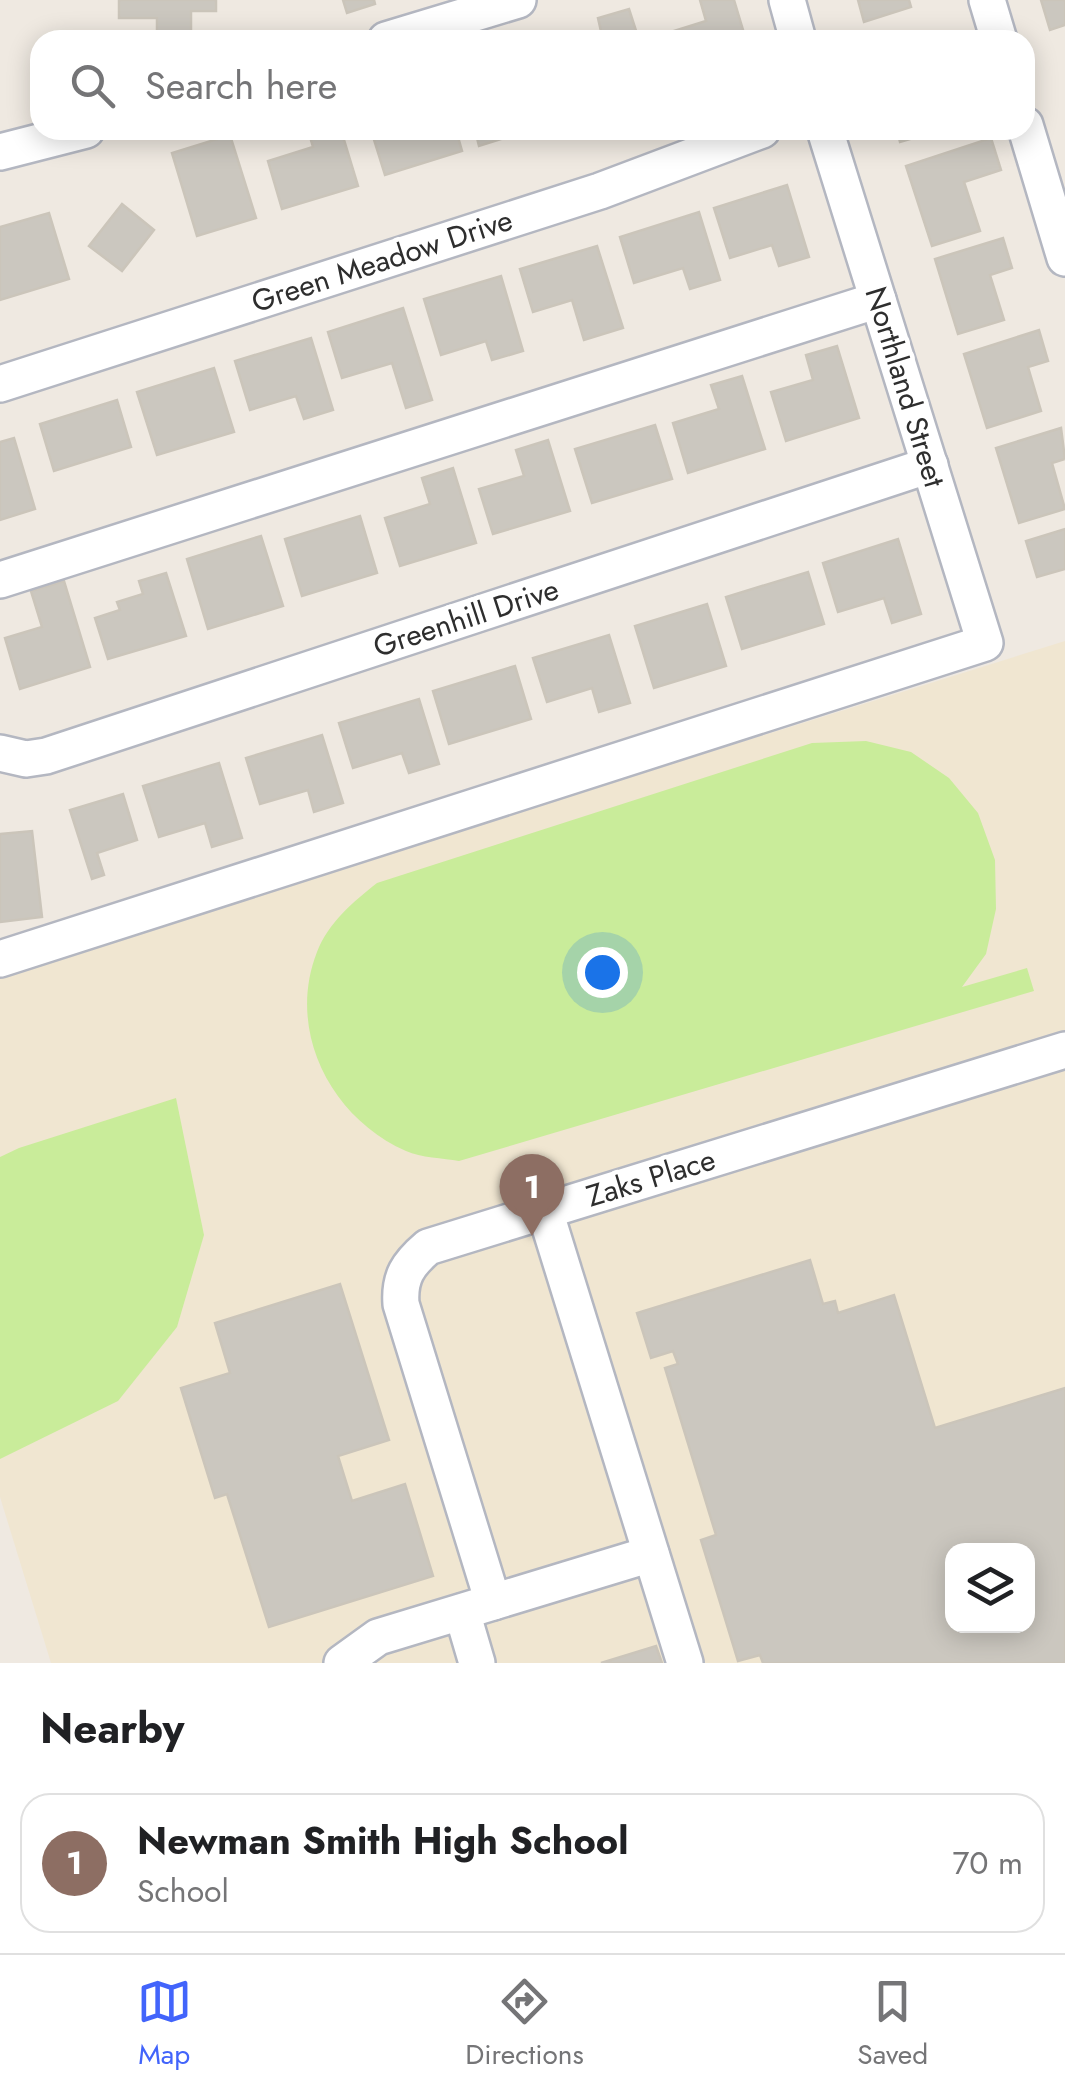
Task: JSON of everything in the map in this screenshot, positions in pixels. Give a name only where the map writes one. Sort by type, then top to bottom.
[{"type":"street","points":[[419,30],[518,0]]},
{"type":"street","points":[[786,0],[795,30]]},
{"type":"street","points":[[987,0],[996,30]]},
{"type":"street","points":[[2,145],[30,140]]},
{"type":"street","name":"Green Meadow Drive","points":[[0,384],[600,190],[735,140]]},
{"type":"street","name":"Northland Street","points":[[0,959],[985,643],[828,140]]},
{"type":"street","points":[[1030,140],[1065,258]]},
{"type":"street","points":[[0,580],[878,300]]},
{"type":"street","name":"Greenhill Drive","points":[[0,753],[26,759],[46,756],[930,465]]},
{"type":"street","name":"Zaks Place","points":[[477,1607],[401,1304],[399,1282],[411,1262],[428,1247],[1065,1050]]},
{"type":"street","points":[[545,1211],[686,1663]]},
{"type":"street","points":[[342,1663],[378,1637],[652,1554]]},
{"type":"street","points":[[477,1607],[477,1663]]},
{"type":"shaded area","points":[[1065,641],[1065,1663],[51,1663],[0,1497],[0,974]]},
{"type":"green space","points":[[866,741],[911,752],[949,778],[978,813],[995,860],[996,909],[986,954],[962,987],[1027,968],[1034,991],[459,1161],[406,1151],[356,1117],[337,1094],[312,1041],[307,1012],[309,982],[317,952],[334,922],[377,883],[812,743]]},
{"type":"green space","points":[[176,1098],[204,1235],[177,1327],[118,1401],[0,1459],[0,1157]]},
{"type":"building","points":[[119,0],[216,0],[216,11],[191,11],[191,30],[157,30],[157,18],[119,18]]},
{"type":"building","points":[[343,0],[374,0],[375,4],[347,13]]},
{"type":"building","points":[[700,0],[734,0],[743,30],[677,30],[706,21]]},
{"type":"building","points":[[858,0],[909,0],[911,7],[864,22]]},
{"type":"building","points":[[1041,0],[1065,0],[1065,25],[1050,30]]},
{"type":"building","points":[[629,9],[636,30],[601,30],[598,18]]},
{"type":"building","points":[[214,140],[232,140],[256,218],[197,236],[172,153]]},
{"type":"building","points":[[311,140],[344,140],[358,186],[282,209],[268,161],[313,147]]},
{"type":"building","points":[[374,140],[459,140],[462,151],[385,175]]},
{"type":"building","points":[[992,140],[1001,170],[964,182],[980,231],[932,246],[906,166]]},
{"type":"building","points":[[787,185],[809,257],[779,266],[772,245],[730,258],[714,208]]},
{"type":"building","points":[[122,204],[154,230],[122,271],[89,246]]},
{"type":"building","points":[[699,212],[720,280],[690,289],[683,268],[634,283],[620,237]]},
{"type":"building","points":[[49,213],[69,279],[0,300],[0,227]]},
{"type":"building","points":[[1003,238],[1012,268],[990,275],[1004,320],[958,334],[935,259]]},
{"type":"building","points":[[597,246],[623,328],[584,340],[572,300],[533,312],[520,269]]},
{"type":"building","points":[[501,276],[523,351],[492,360],[486,341],[441,355],[424,299]]},
{"type":"building","points":[[403,308],[432,400],[406,408],[392,363],[342,378],[328,332]]},
{"type":"building","points":[[1039,330],[1048,361],[1028,367],[1041,411],[987,428],[964,354]]},
{"type":"building","points":[[311,338],[333,410],[304,419],[296,396],[250,410],[235,361]]},
{"type":"building","points":[[837,346],[859,418],[786,441],[771,392],[813,380],[806,355]]},
{"type":"building","points":[[214,368],[234,432],[157,455],[137,392]]},
{"type":"building","points":[[742,376],[765,449],[688,473],[673,423],[719,409],[711,385]]},
{"type":"building","points":[[117,400],[131,447],[54,471],[40,424]]},
{"type":"building","points":[[655,425],[672,479],[592,503],[575,449]]},
{"type":"building","points":[[1061,428],[1065,459],[1052,463],[1065,509],[1019,523],[996,448]]},
{"type":"building","points":[[14,438],[35,509],[0,520],[0,442]]},
{"type":"building","points":[[548,440],[570,511],[493,534],[479,489],[524,476],[516,450]]},
{"type":"building","points":[[453,468],[476,543],[400,566],[385,518],[430,504],[422,478]]},
{"type":"building","points":[[360,516],[377,573],[302,596],[285,539]]},
{"type":"building","points":[[1065,529],[1065,569],[1037,577],[1026,541]]},
{"type":"building","points":[[261,536],[283,606],[208,629],[187,559]]},
{"type":"building","points":[[898,539],[921,614],[892,623],[884,598],[838,612],[823,563]]},
{"type":"building","points":[[808,572],[824,624],[742,649],[726,597]]},
{"type":"building","points":[[166,573],[186,636],[108,659],[95,618],[120,610],[117,602],[143,594],[139,581]]},
{"type":"building","points":[[64,581],[90,667],[20,689],[5,638],[42,627],[31,591]]},
{"type":"building","points":[[707,604],[726,666],[654,688],[635,626]]},
{"type":"building","points":[[609,635],[630,703],[599,712],[592,688],[547,702],[533,658]]},
{"type":"building","points":[[515,666],[531,719],[449,744],[433,691]]},
{"type":"building","points":[[419,699],[439,764],[409,773],[402,753],[353,768],[339,723]]},
{"type":"building","points":[[322,735],[343,803],[314,812],[308,790],[260,804],[246,758]]},
{"type":"building","points":[[219,763],[242,838],[212,847],[205,823],[159,837],[143,786]]},
{"type":"building","points":[[123,794],[137,840],[97,853],[104,875],[92,879],[70,810]]},
{"type":"building","points":[[32,831],[42,917],[0,922],[0,834]]},
{"type":"building","points":[[810,1260],[823,1304],[835,1301],[838,1313],[894,1295],[935,1428],[1065,1388],[1065,1663],[763,1663],[760,1655],[738,1661],[701,1540],[716,1535],[665,1368],[678,1364],[673,1351],[651,1358],[637,1313]]},
{"type":"building","points":[[340,1284],[389,1440],[338,1456],[352,1501],[405,1484],[433,1576],[269,1627],[227,1494],[215,1498],[181,1388],[230,1373],[215,1323]]},
{"type":"building","points":[[656,1646],[662,1663],[601,1663]]},
{"type":"place","name":"Newman Smith High School","points":[[532,1236]]}]
